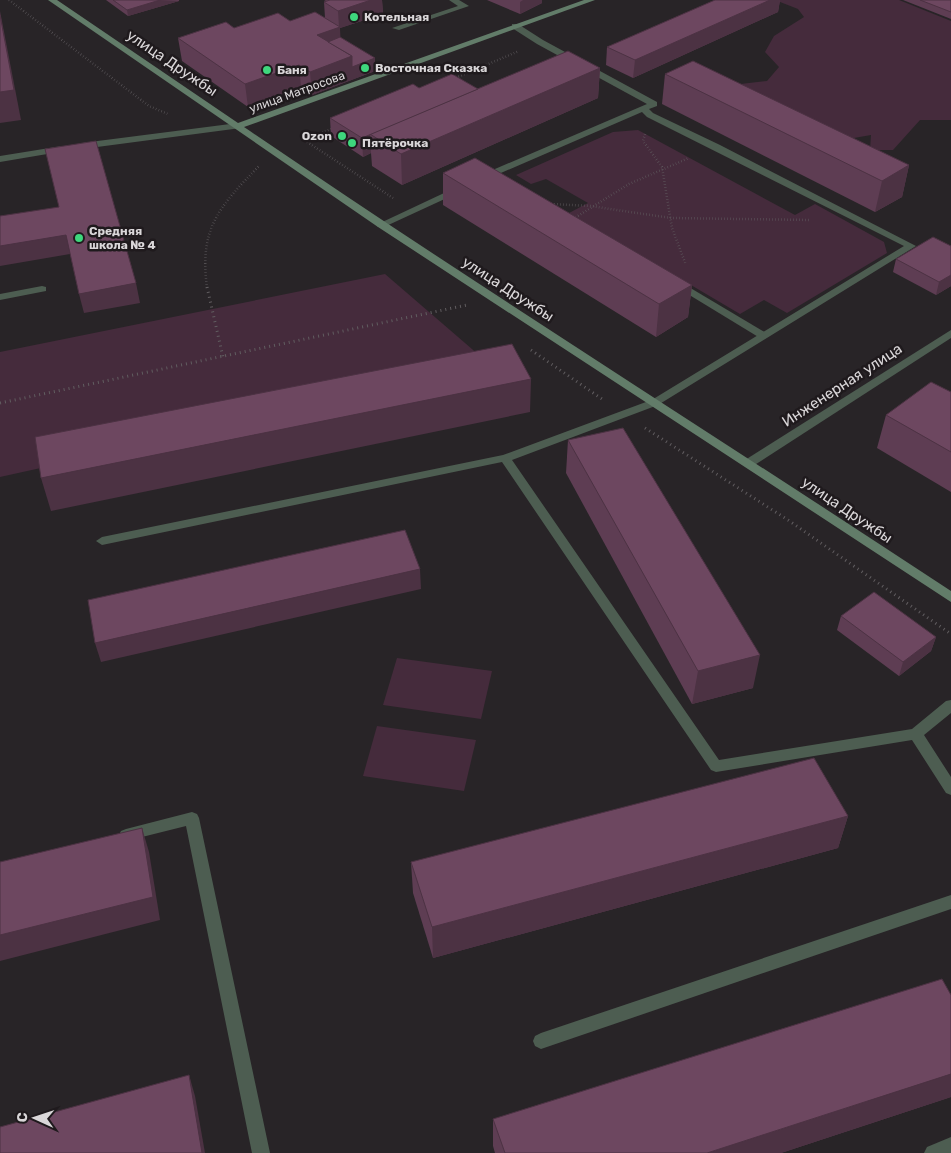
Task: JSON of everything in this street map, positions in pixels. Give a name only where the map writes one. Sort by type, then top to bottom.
[{"type":"street","name":"улица Дружбы","points":[[52,0],[381,224],[654,403],[749,462],[951,597]]},
{"type":"street","points":[[396,28],[465,6],[453,0]]},
{"type":"street","name":"улица Матросова","points":[[0,159],[238,126],[590,0]]},
{"type":"street","points":[[381,224],[474,182],[500,175],[654,104],[540,42],[515,26]]},
{"type":"street","points":[[102,542],[505,458],[654,403],[911,246],[718,147],[650,115],[642,108]]},
{"type":"street","points":[[664,276],[764,336]]},
{"type":"street","points":[[0,297],[42,289]]},
{"type":"street","name":"Инженерная улица","points":[[749,462],[951,333]]},
{"type":"street","points":[[505,458],[716,766],[916,734],[951,705]]},
{"type":"street","points":[[916,734],[951,789]]},
{"type":"street","points":[[115,838],[192,818],[261,1153]]},
{"type":"street","points":[[541,1041],[951,902]]},
{"type":"street","points":[[933,1153],[951,1146]]},
{"type":"path","points":[[449,80],[540,42]]},
{"type":"path","points":[[650,115],[643,141],[662,167],[672,228],[698,296]]},
{"type":"path","points":[[340,125],[304,140],[410,210]]},
{"type":"path","points":[[572,219],[590,206],[662,167],[718,147]]},
{"type":"path","points":[[222,357],[205,275],[205,252],[209,229],[230,196],[259,166]]},
{"type":"path","points":[[548,204],[590,206],[671,218],[813,220]]},
{"type":"path","points":[[0,403],[497,300]]},
{"type":"shaded area","points":[[775,0],[899,0],[951,21],[951,120],[920,120],[893,150],[870,150],[871,135],[831,142],[732,85],[767,81],[779,67],[765,52],[774,36],[804,17],[798,9]]},
{"type":"shaded area","points":[[638,130],[795,215],[815,204],[884,242],[887,253],[787,313],[764,300],[740,314],[569,213],[588,203],[546,179],[531,184],[516,175],[613,132]]},
{"type":"shaded area","points":[[385,274],[494,368],[0,477],[0,352]]},
{"type":"shaded area","points":[[397,658],[492,671],[481,719],[383,705]]},
{"type":"shaded area","points":[[377,726],[476,740],[464,791],[363,776]]},
{"type":"building","points":[[113,0],[160,0],[127,10]]},
{"type":"building","points":[[330,0],[371,0],[338,11],[324,2]]},
{"type":"building","points":[[715,0],[770,0],[635,60],[607,47]]},
{"type":"building","points":[[920,0],[951,0],[951,12]]},
{"type":"building","points":[[315,12],[340,27],[317,35],[352,56],[310,72],[299,65],[245,84],[178,38],[226,22],[234,28],[278,13],[290,21]]},
{"type":"building","points":[[0,15],[14,90],[0,92]]},
{"type":"building","points":[[340,37],[375,58],[352,67],[352,56],[328,42]]},
{"type":"building","points":[[568,51],[600,68],[401,154],[370,134]]},
{"type":"building","points":[[693,61],[909,165],[882,181],[665,74]]},
{"type":"building","points":[[452,74],[478,89],[362,138],[330,118],[413,84],[419,88]]},
{"type":"building","points":[[96,141],[136,283],[79,294],[66,235],[0,246],[0,216],[59,207],[45,149]]},
{"type":"building","points":[[475,158],[692,285],[659,304],[443,173]]},
{"type":"building","points":[[933,237],[951,246],[951,275],[939,282],[896,259]]},
{"type":"building","points":[[512,344],[531,379],[41,478],[35,437]]},
{"type":"building","points":[[931,382],[951,392],[951,452],[886,415]]},
{"type":"building","points":[[623,428],[760,655],[698,671],[568,440]]},
{"type":"building","points":[[405,530],[420,569],[95,643],[88,600]]},
{"type":"building","points":[[874,592],[936,637],[903,662],[841,616]]},
{"type":"building","points":[[814,758],[848,816],[432,927],[411,862]]},
{"type":"building","points":[[142,828],[153,897],[0,935],[0,862]]},
{"type":"building","points":[[942,979],[951,995],[951,1074],[707,1153],[505,1153],[493,1119]]},
{"type":"building","points":[[189,1075],[202,1153],[0,1153],[0,1127]]},
{"type":"place","name":"Котельная","points":[[354,17]]},
{"type":"place","name":"Восточная Сказка","points":[[365,68]]},
{"type":"place","name":"Баня","points":[[267,70]]},
{"type":"place","name":"Ozon","points":[[342,136]]},
{"type":"place","name":"Пятёрочка","points":[[352,143]]},
{"type":"place","name":"Средняя школа № 4","points":[[79,238]]}]
